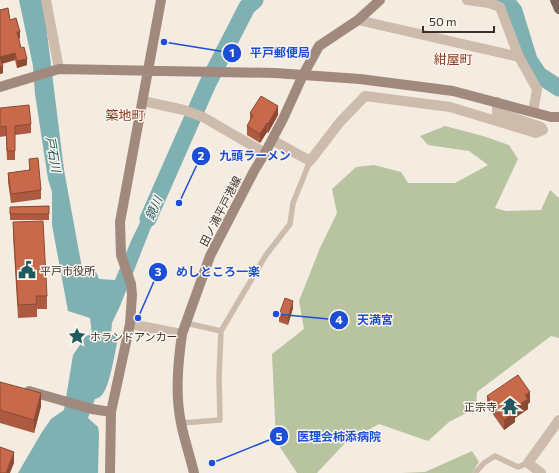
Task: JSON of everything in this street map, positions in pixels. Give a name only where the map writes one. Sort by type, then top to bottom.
[{"type":"main road","points":[[556,0],[559,9]]},
{"type":"street","points":[[46,0],[59,69]]},
{"type":"street","points":[[110,473],[111,412],[130,324],[132,295],[131,284],[121,256],[120,222],[161,0]]},
{"type":"street","name":"田ノ浦平戸港線","points":[[194,473],[181,423],[177,397],[182,334],[210,256],[283,119],[303,75],[319,46],[358,20],[380,0]]},
{"type":"street","points":[[467,0],[489,2],[500,7],[519,57],[538,89],[533,112]]},
{"type":"street","points":[[358,20],[519,57]]},
{"type":"street","points":[[0,87],[59,69],[275,73],[360,79],[453,91],[551,117],[559,117]]},
{"type":"street","points":[[272,140],[310,161],[340,122],[364,96],[450,107],[536,133],[543,130],[542,127],[497,112],[497,102]]},
{"type":"street","points":[[143,101],[184,110],[203,117],[265,153]]},
{"type":"street","points":[[130,324],[182,334]]},
{"type":"street","points":[[18,388],[92,409],[111,412]]},
{"type":"street","points":[[541,473],[528,463],[559,420]]},
{"type":"lane","points":[[181,423],[220,420],[219,377],[221,331],[266,255],[290,224],[293,203],[310,161]]},
{"type":"lane","points":[[186,323],[221,331]]},
{"type":"lane","points":[[475,473],[484,463],[495,456],[518,467],[528,463]]},
{"type":"green space","points":[[445,126],[483,136],[509,145],[518,159],[495,208],[506,211],[541,210],[550,190],[559,198],[559,338],[551,336],[477,392],[476,408],[449,422],[428,441],[379,424],[345,443],[317,473],[297,473],[276,441],[272,354],[304,329],[299,301],[320,248],[337,213],[332,189],[356,167],[374,165],[401,172],[408,183],[455,183],[488,165],[469,151],[428,145],[420,136]]},
{"type":"green space","points":[[472,451],[479,462],[472,473],[401,473],[425,472]]},
{"type":"water","name":"戸石川","points":[[19,0],[43,0],[64,170],[82,268],[95,270],[99,279],[115,280],[131,241],[153,196],[163,197],[112,323],[111,334],[118,338],[112,369],[104,392],[95,399],[88,418],[98,427],[98,473],[18,473],[51,419],[64,410],[73,355],[86,336],[92,334],[90,318],[68,311],[52,225],[52,192],[48,179],[35,94],[33,66]]},
{"type":"building","points":[[8,8],[10,20],[16,18],[20,32],[17,32],[21,48],[24,47],[27,59],[17,61],[15,53],[0,57],[0,10]]},
{"type":"building","points":[[0,57],[3,66],[0,67]]},
{"type":"building","points":[[261,96],[278,106],[268,124],[267,123],[260,134],[247,126],[253,115],[250,113]]},
{"type":"building","points":[[29,105],[31,124],[15,126],[15,151],[7,151],[6,126],[0,127],[0,108]]},
{"type":"building","points":[[38,158],[41,190],[11,194],[8,173],[30,170],[29,159]]},
{"type":"building","points":[[49,206],[49,214],[10,214],[10,207]]},
{"type":"building","points":[[43,221],[47,296],[36,296],[37,304],[18,305],[13,222]]},
{"type":"building","points":[[285,298],[293,301],[288,318],[279,315]]},
{"type":"building","points":[[518,375],[530,392],[525,395],[528,399],[513,409],[515,412],[504,420],[487,396]]},
{"type":"building","points":[[0,382],[41,393],[34,420],[0,410]]},
{"type":"building","points":[[0,447],[14,452],[6,473],[0,473]]},
{"type":"waterway","name":"鏡川","points":[[148,219],[208,83],[247,7],[255,0]]},
{"type":"waterway","name":"鏡川","points":[[505,0],[514,11],[529,60],[539,75],[559,88]]},
{"type":"place","name":"平戸郵便局","points":[[164,42]]},
{"type":"place","name":"九頭ラーメン","points":[[179,203]]},
{"type":"place","name":"平戸市役所","points":[[27,270]]},
{"type":"place","name":"天満宮","points":[[276,314]]},
{"type":"place","name":"めしところ一楽","points":[[138,318]]},
{"type":"place","name":"ホランドアンカー","points":[[77,336]]},
{"type":"place","name":"正宗寺","points":[[510,406]]},
{"type":"place","name":"医理会柿添病院","points":[[212,463]]},
{"type":"district","name":"紺屋町","points":[[453,59]]},
{"type":"district","name":"築地町","points":[[125,115]]}]
